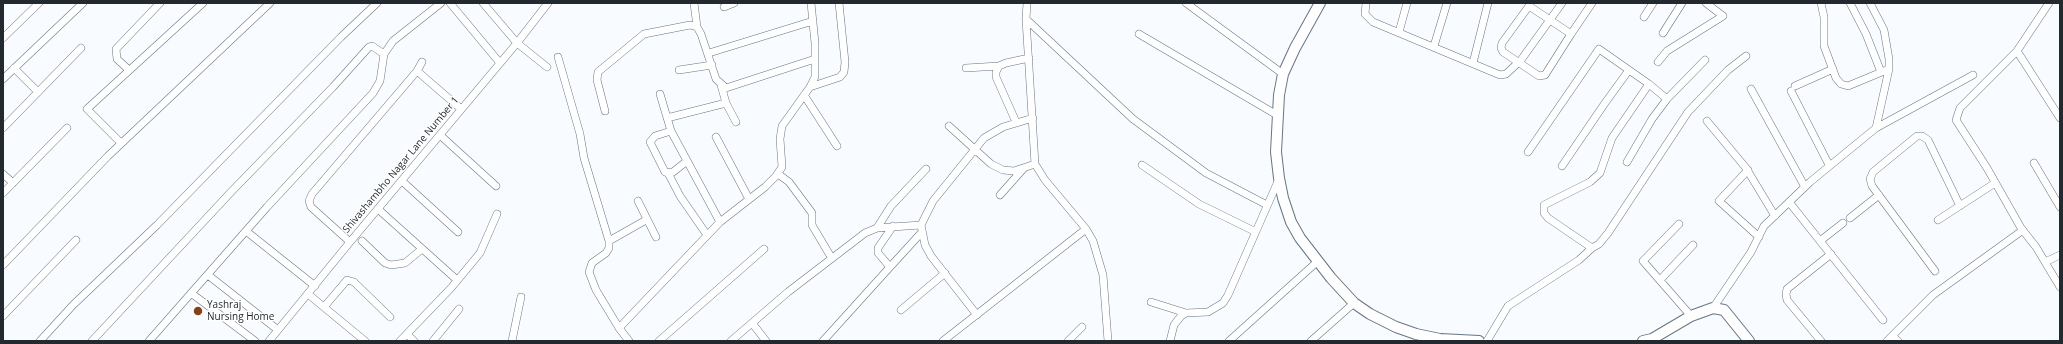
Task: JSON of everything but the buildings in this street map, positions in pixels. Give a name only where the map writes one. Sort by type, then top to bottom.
[{"type":"street","points":[[3,38],[39,3]]},
{"type":"street","points":[[3,79],[82,3]]},
{"type":"street","points":[[129,70],[117,59],[116,49],[160,3]]},
{"type":"street","points":[[121,143],[87,108],[203,3]]},
{"type":"street","points":[[3,266],[121,143],[270,3]]},
{"type":"street","points":[[40,341],[73,305],[157,225],[340,37],[377,3]]},
{"type":"street","points":[[150,340],[246,231],[373,93],[380,82],[384,54],[393,41],[441,3]]},
{"type":"street","points":[[450,3],[500,63]]},
{"type":"street","points":[[483,3],[517,44],[547,67]]},
{"type":"street","name":"Shivashambho Nagar Lane Number 1","points":[[269,341],[350,242],[517,44],[548,3]]},
{"type":"street","points":[[694,3],[697,27],[709,53],[716,79],[726,88],[815,59]]},
{"type":"street","points":[[724,7],[734,3]]},
{"type":"street","points":[[619,328],[720,222],[778,174],[782,167],[780,139],[782,126],[810,87],[815,77],[811,3]]},
{"type":"street","points":[[810,87],[840,77],[844,72],[845,62],[839,3]]},
{"type":"street","points":[[1027,3],[1026,19],[1035,164],[1045,180],[1086,229],[1093,241],[1103,275],[1108,341]]},
{"type":"street","points":[[1186,3],[1283,74]]},
{"type":"street","points":[[1366,3],[1364,10],[1367,18],[1500,75],[1506,74],[1518,62],[1562,3]]},
{"type":"street","points":[[1398,32],[1407,3]]},
{"type":"street","points":[[1434,46],[1447,3]]},
{"type":"street","points":[[1473,63],[1488,3]]},
{"type":"street","points":[[1571,34],[1530,5],[1502,43],[1501,48],[1503,52],[1542,77],[1592,3]]},
{"type":"street","points":[[1644,17],[1653,3]]},
{"type":"street","points":[[1663,33],[1682,3]]},
{"type":"street","points":[[1658,62],[1667,51],[1723,16],[1706,3]]},
{"type":"street","points":[[1821,3],[1824,17],[1824,46],[1841,84],[1848,86],[1889,69]]},
{"type":"street","points":[[1850,3],[1866,34],[1881,72]]},
{"type":"street","points":[[1870,3],[1884,30],[1889,58],[1889,69],[1876,128]]},
{"type":"street","points":[[2049,3],[2017,51],[1960,108],[1956,120],[2023,230],[2060,287]]},
{"type":"street","points":[[1317,4],[1283,74],[1277,115],[1279,178],[1283,198],[1291,222],[1300,238],[1318,262],[1354,303],[1370,314],[1396,327],[1445,340],[1479,341]]},
{"type":"street","points":[[1026,19],[1138,123],[1206,173],[1267,205]]},
{"type":"street","points":[[709,53],[813,21]]},
{"type":"street","points":[[605,111],[597,80],[598,72],[604,66],[644,34],[690,25],[697,27]]},
{"type":"street","points":[[1139,34],[1277,115]]},
{"type":"street","points":[[92,341],[231,192],[333,87],[369,47],[372,46],[384,54]]},
{"type":"street","points":[[3,128],[81,48]]},
{"type":"street","points":[[1528,152],[1599,50],[1649,84],[1667,99]]},
{"type":"street","points":[[2017,51],[2060,118]]},
{"type":"street","points":[[1487,341],[1508,306],[1580,260],[1592,248],[1599,244],[1608,233],[1692,108],[1728,70],[1746,56]]},
{"type":"street","points":[[558,57],[580,134],[584,158],[609,241],[609,248],[606,253],[592,263],[589,272],[596,290],[619,328],[629,341]]},
{"type":"street","points":[[966,68],[999,66],[1029,58]]},
{"type":"street","points":[[1627,162],[1652,119],[1667,99],[1705,60]]},
{"type":"street","points":[[350,242],[311,207],[309,201],[312,194],[417,71],[422,62]]},
{"type":"street","points":[[679,70],[712,65]]},
{"type":"street","points":[[999,66],[996,72],[996,78],[1016,122]]},
{"type":"street","points":[[14,68],[38,92]]},
{"type":"street","points":[[1829,165],[1793,89],[1833,69]]},
{"type":"street","points":[[1562,166],[1629,70]]},
{"type":"street","points":[[417,71],[462,109]]},
{"type":"street","points":[[1713,308],[1759,237],[1764,226],[1829,165],[1876,128],[1973,75]]},
{"type":"street","points":[[1592,248],[1548,218],[1544,213],[1544,205],[1590,182],[1600,172],[1612,138],[1649,84]]},
{"type":"street","points":[[721,85],[726,103],[736,122]]},
{"type":"street","points":[[1751,89],[1805,187]]},
{"type":"street","points":[[660,94],[671,131],[720,222]]},
{"type":"street","points":[[804,95],[837,146]]},
{"type":"street","points":[[667,118],[726,103]]},
{"type":"street","points":[[823,341],[922,229],[933,201],[974,148],[994,131],[1016,122],[1033,118]]},
{"type":"street","points":[[1707,121],[1748,170],[1774,216]]},
{"type":"street","points":[[950,126],[991,164],[1004,170],[1014,171],[1035,164]]},
{"type":"street","points":[[3,193],[67,128]]},
{"type":"street","points":[[671,131],[655,136],[650,142],[665,172],[668,173],[685,202],[708,235]]},
{"type":"street","points":[[440,135],[496,186]]},
{"type":"street","points":[[1935,271],[1872,186],[1870,179],[1873,172],[1917,136],[1922,136],[1928,140],[1960,206]]},
{"type":"street","points":[[716,137],[749,199]]},
{"type":"street","points":[[668,173],[673,172],[687,160]]},
{"type":"street","points":[[2034,163],[2060,207]]},
{"type":"street","points":[[1142,165],[1199,204],[1254,231]]},
{"type":"street","points":[[1000,196],[1025,168]]},
{"type":"street","points":[[878,228],[891,206],[926,169]]},
{"type":"street","points":[[1748,170],[1719,201],[1759,237]]},
{"type":"street","points":[[3,174],[13,183]]},
{"type":"street","points":[[778,174],[789,182],[812,213],[812,225],[831,257]]},
{"type":"street","points":[[1151,302],[1186,313],[1208,312],[1223,303],[1237,275],[1254,231],[1279,178]]},
{"type":"street","points":[[402,181],[458,232]]},
{"type":"street","points":[[1938,220],[1995,183]]},
{"type":"street","points":[[1850,218],[1879,195]]},
{"type":"street","points":[[638,201],[646,220],[656,237]]},
{"type":"street","points":[[1789,202],[1883,320]]},
{"type":"street","points":[[378,209],[457,280]]},
{"type":"street","points":[[400,341],[480,253],[497,214]]},
{"type":"street","points":[[609,241],[646,220]]},
{"type":"street","points":[[1820,241],[1843,223]]},
{"type":"street","points":[[1679,224],[1643,261],[1691,316]]},
{"type":"street","points":[[731,341],[831,257],[855,239],[878,228],[893,226],[922,229]]},
{"type":"street","points":[[890,267],[878,253],[878,248],[893,226]]},
{"type":"street","points":[[922,229],[924,245],[977,315]]},
{"type":"street","points":[[943,341],[1086,229]]},
{"type":"street","points":[[1898,341],[1889,338],[1933,295],[2023,230]]},
{"type":"street","points":[[246,231],[315,286]]},
{"type":"street","points":[[3,316],[76,240]]},
{"type":"street","points":[[362,241],[385,263],[392,265],[405,263],[422,249]]},
{"type":"street","points":[[1660,280],[1693,245]]},
{"type":"street","points":[[660,341],[764,249]]},
{"type":"street","points":[[1821,341],[1787,300],[1786,294],[1787,289],[1831,254]]},
{"type":"street","points":[[2045,262],[2060,254]]},
{"type":"street","points":[[1229,341],[1318,262]]},
{"type":"street","points":[[901,310],[945,274]]},
{"type":"street","points":[[208,275],[278,330]]},
{"type":"street","points":[[324,307],[347,280],[354,282],[390,317]]},
{"type":"street","points":[[191,293],[255,341]]},
{"type":"street","points":[[308,294],[364,341]]},
{"type":"street","points":[[512,341],[521,298]]},
{"type":"street","points":[[1311,341],[1354,303]]},
{"type":"street","points":[[1643,341],[1652,338],[1691,316],[1713,308],[1724,310],[1749,341]]},
{"type":"street","points":[[433,341],[460,309]]},
{"type":"street","points":[[1170,341],[1174,325],[1181,316],[1186,313]]},
{"type":"street","points":[[752,323],[766,341]]},
{"type":"street","points":[[1068,341],[1082,328]]},
{"type":"street","points":[[407,334],[414,341]]},
{"type":"place","name":"Yashraj Nursing Home","points":[[198,311]]}]
